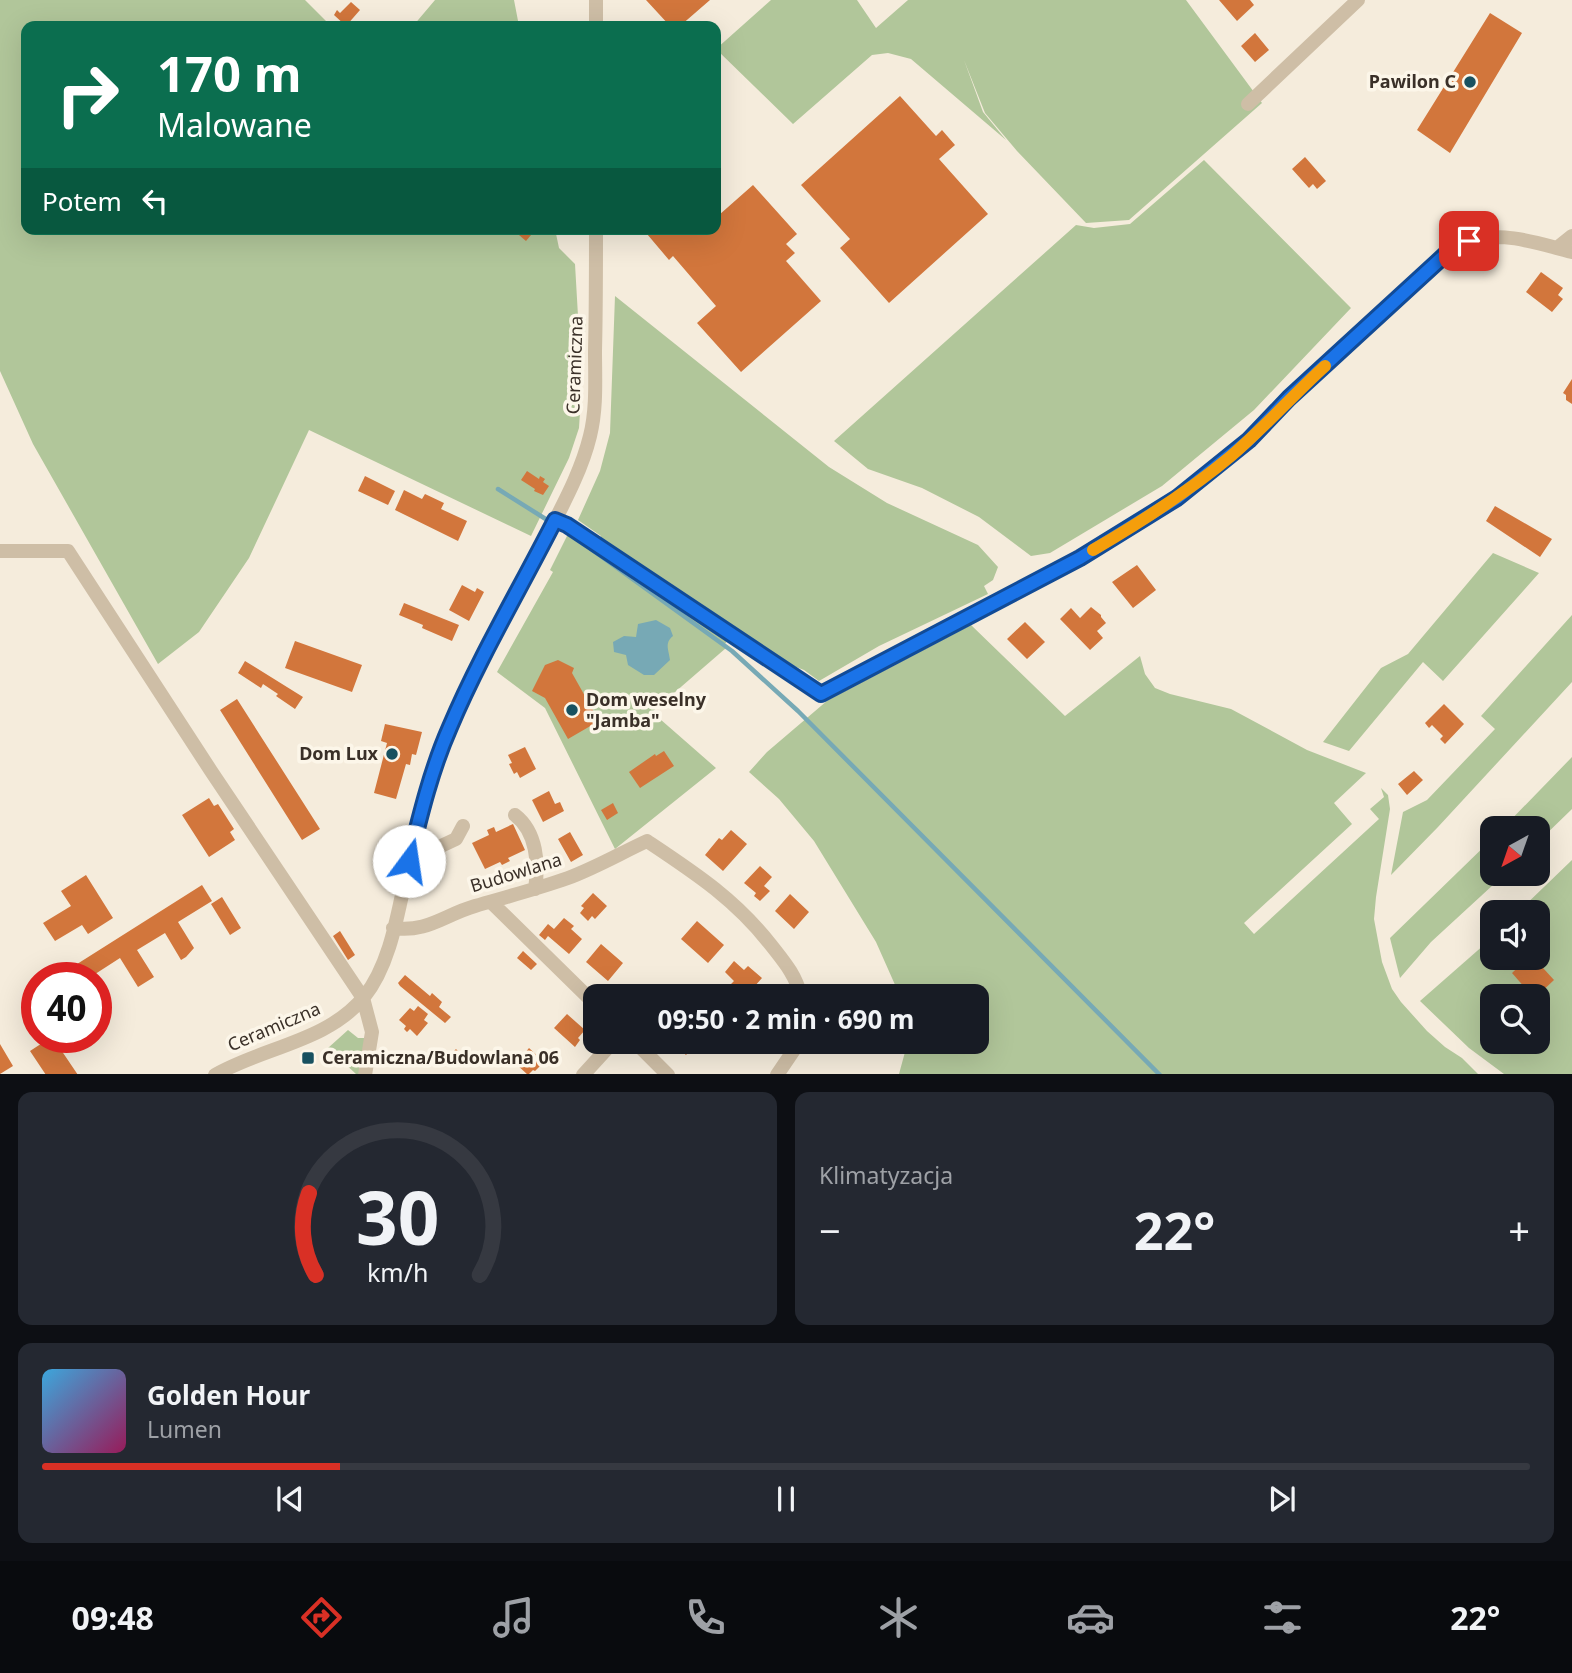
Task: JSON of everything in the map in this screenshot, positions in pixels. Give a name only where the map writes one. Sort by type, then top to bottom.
[{"type":"street","points":[[596,0],[596,21]]},
{"type":"street","points":[[1248,104],[1358,0]]},
{"type":"street","name":"Ceramiczna","points":[[215,1074],[253,1056],[323,1030],[348,1015],[381,971],[421,812],[448,730],[472,677],[554,523],[583,460],[591,433],[595,401],[596,235]]},
{"type":"street","points":[[1557,248],[1572,236]]},
{"type":"street","points":[[554,523],[567,525],[821,694],[1080,558],[1177,498],[1249,440],[1289,398],[1456,247],[1482,237],[1505,237],[1572,252]]},
{"type":"street","points":[[0,551],[68,551],[363,998],[372,1032],[365,1074]]},
{"type":"street","points":[[515,815],[522,821],[536,851],[538,868],[535,889]]},
{"type":"street","points":[[409,861],[456,839],[463,826]]},
{"type":"street","name":"Budowlana","points":[[393,928],[413,930],[432,925],[473,906],[572,876],[647,841],[701,877],[749,917],[796,976],[798,984]]},
{"type":"street","points":[[491,902],[583,992]]},
{"type":"street","points":[[583,1074],[602,1054]]},
{"type":"street","points":[[647,1054],[668,1074]]},
{"type":"street","points":[[777,1074],[791,1054]]},
{"type":"green space","points":[[0,0],[305,0],[326,21],[21,21],[21,235],[556,235],[559,248],[575,264],[578,316],[586,317],[579,428],[569,458],[531,536],[309,430],[249,558],[199,632],[158,664],[33,444],[0,371]]},
{"type":"green space","points":[[435,0],[514,0],[518,21],[417,21]]},
{"type":"green space","points":[[771,0],[857,0],[876,28],[908,0],[1186,0],[1262,103],[1129,220],[1086,223],[1017,151],[985,113],[964,60],[983,112],[1006,140],[911,59],[888,53],[872,55],[793,124],[721,54],[721,45]]},
{"type":"green space","points":[[1204,160],[1351,308],[1254,410],[1162,486],[1050,553],[1031,556],[979,517],[922,488],[868,469],[834,441],[1076,225],[1094,228],[1130,224]]},
{"type":"green space","points":[[615,296],[829,467],[887,503],[978,545],[998,567],[993,580],[984,586],[988,594],[879,646],[819,681],[804,670],[778,660],[599,540],[601,536],[578,520],[600,471],[610,433]]},
{"type":"green space","points":[[570,530],[730,638],[724,645],[726,648],[652,712],[716,768],[615,849],[545,708],[497,672],[553,572],[550,570]]},
{"type":"green space","points":[[1493,553],[1539,573],[1443,681],[1423,662],[1349,751],[1323,742],[1381,668],[1408,654]]},
{"type":"green space","points":[[1572,615],[1572,682],[1391,875],[1403,812],[1427,800],[1495,729],[1481,716]]},
{"type":"green space","points":[[971,625],[1065,716],[1140,656],[1145,674],[1155,688],[1231,709],[1307,750],[1366,773],[1334,803],[1352,824],[1244,923],[1254,934],[1379,819],[1370,809],[1384,797],[1381,788],[1388,795],[1390,809],[1374,919],[1382,962],[1392,989],[1401,1002],[1427,1031],[1478,1074],[899,1074],[904,1054],[989,1054],[989,984],[895,984],[876,942],[814,841],[779,799],[749,772],[767,752],[828,700]]},
{"type":"green space","points":[[1572,757],[1572,809],[1550,830],[1550,816],[1515,816]]},
{"type":"green space","points":[[1480,851],[1480,886],[1492,886],[1431,942],[1400,978],[1390,938]]},
{"type":"green space","points":[[1572,860],[1572,1074],[1504,1074],[1469,1048],[1420,1001],[1480,948],[1480,970],[1550,970],[1550,900],[1530,900],[1545,886],[1550,886],[1550,881]]},
{"type":"green space","points":[[348,1030],[358,1038],[365,1038],[359,1074],[328,1048]]},
{"type":"water","points":[[656,620],[670,628],[673,636],[668,644],[670,660],[654,675],[644,675],[628,665],[626,655],[614,652],[613,642],[624,636],[636,637],[638,624]]},
{"type":"building","points":[[646,0],[710,0],[686,21],[665,21]]},
{"type":"building","points":[[1219,0],[1250,0],[1254,5],[1237,21]]},
{"type":"building","points":[[351,2],[360,10],[350,21],[341,21],[334,15],[337,10],[340,13]]},
{"type":"building","name":"Pawilon C","points":[[1490,13],[1522,33],[1450,153],[1417,130]]},
{"type":"building","points":[[1255,33],[1269,50],[1255,62],[1241,46]]},
{"type":"building","points":[[900,96],[936,136],[942,130],[955,145],[939,159],[988,214],[889,303],[840,248],[850,239],[801,185]]},
{"type":"building","points":[[1305,157],[1326,181],[1317,189],[1313,184],[1309,188],[1292,169]]},
{"type":"building","points":[[753,185],[797,234],[786,244],[795,253],[786,261],[821,301],[741,372],[697,323],[716,306],[673,256],[669,260],[648,235],[721,235],[721,213]]},
{"type":"building","points":[[519,235],[531,235],[526,241]]},
{"type":"building","points":[[1541,272],[1563,288],[1558,295],[1563,299],[1552,312],[1526,292]]},
{"type":"building","points":[[1572,379],[1572,404],[1566,400],[1563,393]]},
{"type":"building","points":[[527,471],[539,479],[540,476],[545,479],[543,482],[549,486],[543,495],[521,480]]},
{"type":"building","points":[[365,476],[395,491],[388,505],[358,491]]},
{"type":"building","points":[[404,490],[422,499],[425,494],[444,503],[441,509],[467,521],[458,541],[395,510]]},
{"type":"building","points":[[1495,506],[1552,539],[1540,557],[1486,521]]},
{"type":"building","points":[[1137,565],[1156,590],[1133,608],[1112,582]]},
{"type":"building","points":[[462,585],[475,592],[477,588],[484,592],[469,621],[449,610]]},
{"type":"building","points":[[404,603],[459,625],[452,641],[399,615]]},
{"type":"building","points":[[1091,607],[1106,623],[1097,631],[1103,638],[1090,650],[1060,619],[1071,608],[1080,618]]},
{"type":"building","points":[[1025,622],[1045,642],[1027,659],[1007,639]]},
{"type":"building","points":[[295,641],[362,665],[352,692],[285,668]]},
{"type":"building","name":"Dom weselny \"Jamba\"","points":[[558,660],[574,668],[572,673],[599,721],[568,739],[545,698],[532,691],[545,665]]},
{"type":"building","points":[[245,661],[303,697],[295,709],[263,684],[261,688],[238,673]]},
{"type":"building","points":[[237,699],[320,829],[302,840],[220,710]]},
{"type":"building","points":[[1444,704],[1464,724],[1445,744],[1440,739],[1443,736],[1432,725],[1429,728],[1425,723]]},
{"type":"building","points":[[385,724],[422,732],[416,755],[412,754],[410,765],[406,764],[396,799],[374,793],[387,743],[381,741]]},
{"type":"building","points":[[525,747],[536,769],[520,778],[517,772],[514,774],[508,755]]},
{"type":"building","points":[[664,751],[674,766],[640,788],[629,772]]},
{"type":"building","points":[[1414,771],[1423,780],[1407,795],[1398,784]]},
{"type":"building","points":[[549,791],[555,804],[560,802],[564,811],[543,822],[532,800]]},
{"type":"building","points":[[209,798],[214,806],[218,804],[234,829],[230,832],[235,840],[209,857],[182,815]]},
{"type":"building","points":[[613,803],[618,813],[607,820],[601,810]]},
{"type":"building","points":[[513,824],[525,850],[508,858],[510,861],[502,865],[500,862],[485,869],[472,843],[489,835],[487,830],[494,827],[496,832]]},
{"type":"building","points":[[731,830],[747,844],[723,871],[705,855],[719,838],[722,840]]},
{"type":"building","points":[[570,832],[583,855],[571,862],[558,839]]},
{"type":"building","points":[[760,866],[772,877],[764,886],[770,891],[760,901],[754,896],[756,893],[744,883]]},
{"type":"building","points":[[86,875],[113,918],[88,934],[82,925],[55,941],[43,923],[71,906],[61,891]]},
{"type":"building","points":[[202,885],[212,901],[178,922],[194,948],[186,957],[181,960],[165,933],[137,950],[154,977],[138,987],[120,958],[112,963],[80,962]]},
{"type":"building","points":[[593,893],[607,906],[595,919],[592,916],[588,921],[580,913],[584,908],[581,906]]},
{"type":"building","points":[[790,894],[809,912],[794,929],[775,911]]},
{"type":"building","points":[[222,897],[241,928],[230,935],[211,904]]},
{"type":"building","points":[[564,918],[574,926],[571,929],[582,939],[569,954],[548,936],[545,940],[539,935],[548,924],[554,929]]},
{"type":"building","points":[[697,921],[724,945],[708,963],[681,939]]},
{"type":"building","points":[[340,931],[355,955],[348,960],[333,936]]},
{"type":"building","points":[[601,944],[623,963],[608,981],[586,962]]},
{"type":"building","points":[[523,951],[537,964],[531,970],[517,958]]},
{"type":"building","points":[[734,961],[744,970],[748,966],[762,978],[757,984],[731,984],[734,981],[725,972]]},
{"type":"building","points":[[1515,970],[1545,970],[1554,980],[1550,984],[1522,984],[1512,973]]},
{"type":"building","points":[[405,975],[430,996],[432,993],[442,1002],[439,1007],[451,1017],[445,1023],[400,986],[398,983]]},
{"type":"building","points":[[418,1006],[428,1014],[424,1020],[428,1023],[417,1036],[410,1029],[407,1032],[404,1029],[406,1026],[399,1020],[410,1008],[414,1011]]},
{"type":"building","points":[[567,1014],[583,1028],[583,1032],[575,1047],[554,1028]]},
{"type":"building","points":[[0,1044],[13,1066],[0,1074]]},
{"type":"building","points":[[529,1048],[544,1062],[529,1074],[516,1064]]},
{"type":"building","points":[[456,1049],[462,1056],[453,1065],[446,1059]]},
{"type":"building","points":[[31,1053],[63,1053],[77,1074],[45,1074]]},
{"type":"waterway","points":[[498,489],[552,523]]},
{"type":"waterway","points":[[591,549],[732,651],[798,711],[1159,1074]]},
{"type":"slow traffic","points":[[1093,550],[1177,498],[1209,473],[1249,440],[1289,398],[1325,366]]},
{"type":"place","name":"Pawilon C","points":[[1470,82]]},
{"type":"place","name":"Dom weselny \"Jamba\"","points":[[572,710]]},
{"type":"place","name":"Dom Lux","points":[[392,754]]},
{"type":"place","name":"Ceramiczna/Budowlana 06","points":[[308,1058]]},
{"type":"route","points":[[409,861],[421,812],[448,730],[472,677],[555,520],[565,523],[821,694],[1080,558],[1177,498],[1249,440],[1289,398],[1447,253],[1469,241]]}]
